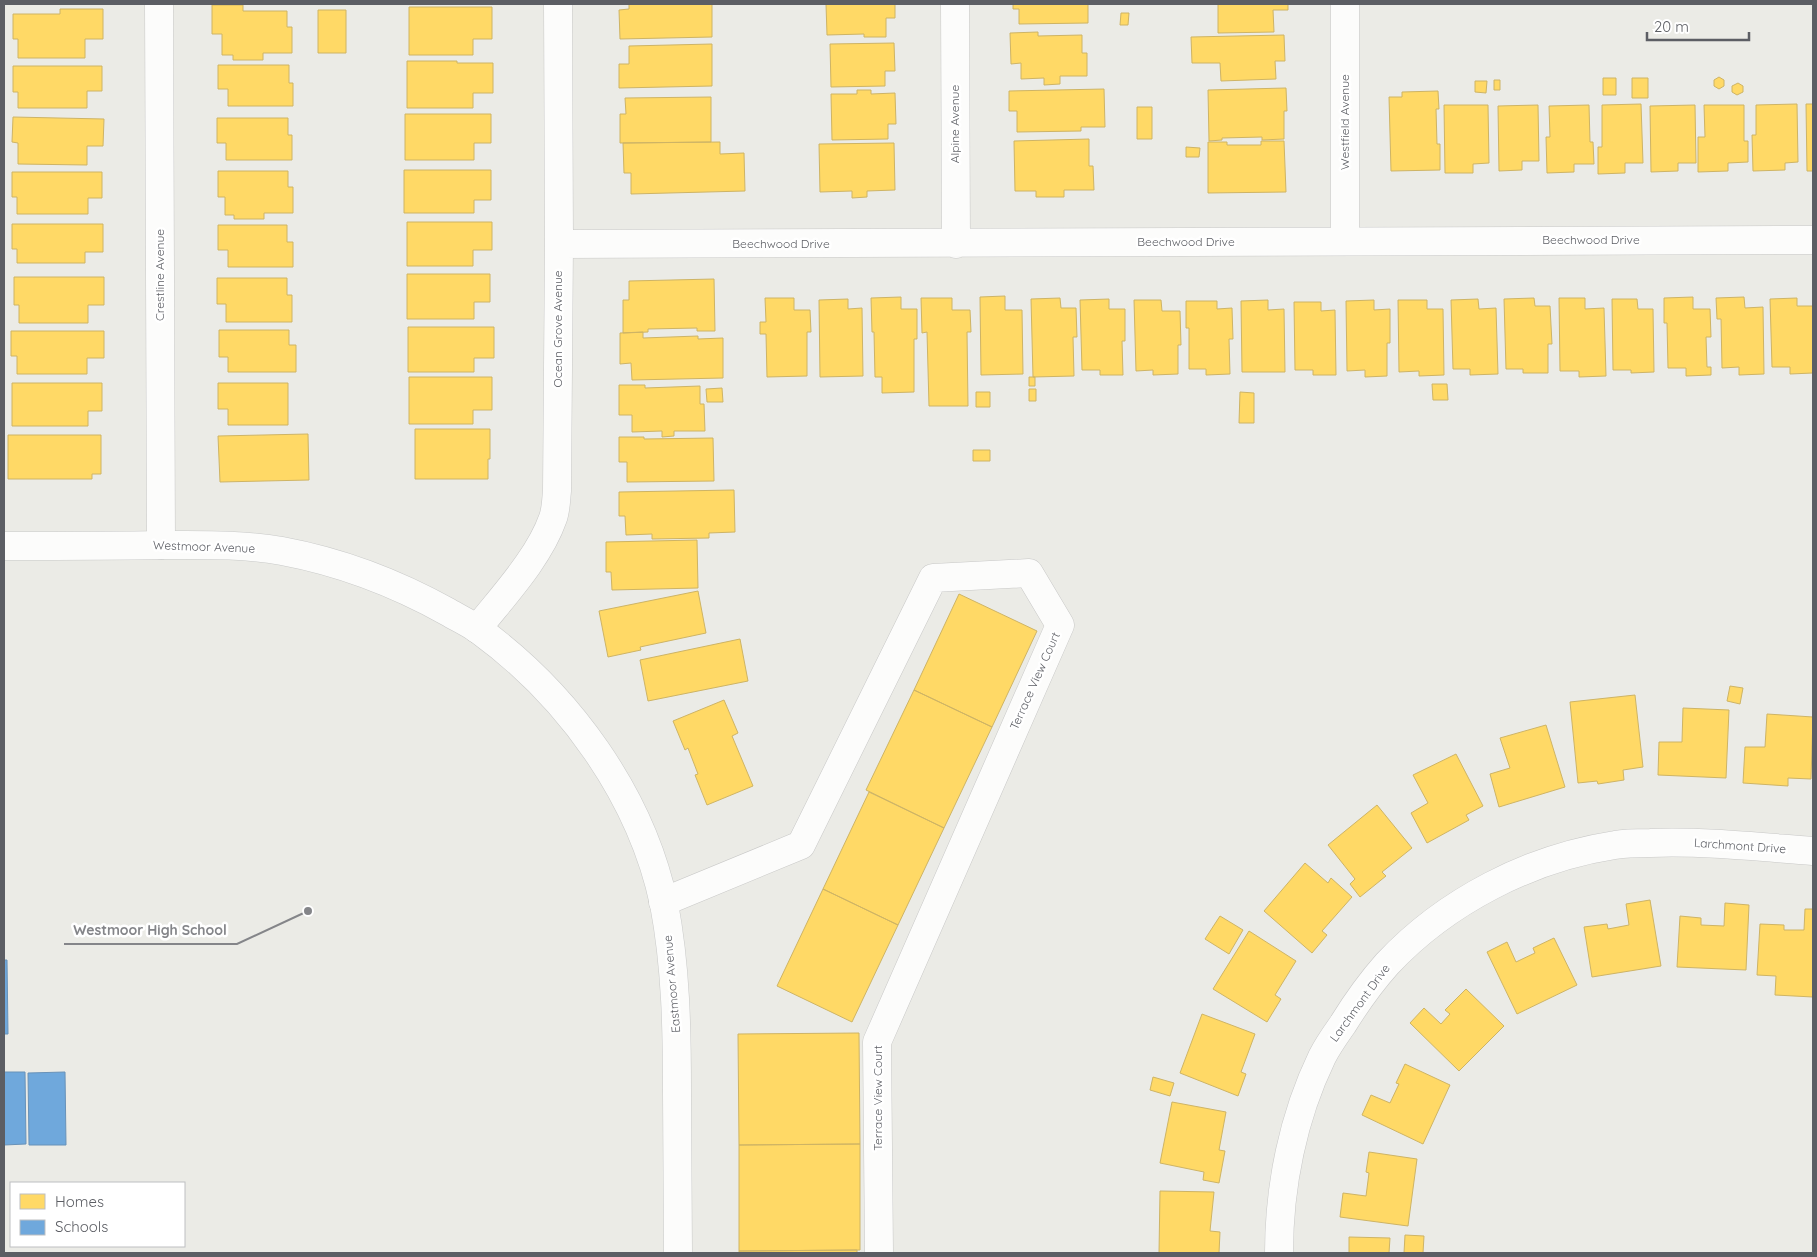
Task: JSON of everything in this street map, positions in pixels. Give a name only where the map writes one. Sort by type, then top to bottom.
[{"type":"street","name":"Crestline Avenue","points":[[159,4],[161,546]]},
{"type":"street","name":"Ocean Grove Avenue","points":[[477,629],[534,554],[546,535],[554,516],[557,491],[559,244],[558,4]]},
{"type":"street","name":"Alpine Avenue","points":[[955,4],[956,244]]},
{"type":"street","name":"Westfield Avenue","points":[[1345,4],[1345,241]]},
{"type":"street","name":"Beechwood Drive","points":[[559,244],[1813,240]]},
{"type":"street","name":"Westmoor Avenue","points":[[4,546],[229,546],[279,550],[328,561],[374,576],[423,598],[477,629]]},
{"type":"street","name":"Terrace View Court","points":[[663,902],[801,846],[933,578],[1029,574],[1060,626],[877,1042],[879,1253]]},
{"type":"street","name":"Eastmoor Avenue","points":[[477,629],[518,662],[556,700],[591,743],[622,792],[646,844],[663,902],[673,958],[677,1013],[678,1253]]},
{"type":"street","name":"Larchmont Drive","points":[[1279,1253],[1287,1168],[1299,1115],[1322,1056],[1353,1009],[1387,964],[1426,927],[1471,896],[1521,872],[1570,853],[1617,844],[1673,842],[1813,851]]},
{"type":"building: Homes","points":[[629,4],[712,4],[712,37],[620,39],[619,10],[629,9]]},
{"type":"building: Homes","points":[[826,4],[895,4],[895,18],[886,18],[886,37],[864,37],[864,34],[827,35]]},
{"type":"building: Homes","points":[[1013,4],[1088,4],[1088,23],[1019,24],[1019,9],[1013,9]]},
{"type":"building: Homes","points":[[1218,4],[1288,4],[1288,10],[1273,10],[1274,32],[1218,33]]},
{"type":"building: Homes","points":[[212,5],[243,5],[243,11],[287,11],[287,27],[292,27],[292,53],[263,53],[263,60],[233,60],[233,55],[222,55],[222,34],[212,34]]},
{"type":"building: Homes","points":[[409,7],[492,7],[492,39],[473,39],[473,55],[409,55]]},
{"type":"building: Homes","points":[[60,9],[103,9],[103,39],[85,39],[85,58],[18,58],[18,39],[13,39],[13,14],[60,14]]},
{"type":"building: Homes","points":[[318,10],[346,10],[346,53],[318,53]]},
{"type":"building: Homes","points":[[1121,13],[1129,13],[1128,25],[1120,25]]},
{"type":"building: Homes","points":[[1038,32],[1038,36],[1082,35],[1082,53],[1087,53],[1087,76],[1060,76],[1060,84],[1044,85],[1044,78],[1021,79],[1021,63],[1011,64],[1010,33]]},
{"type":"building: Homes","points":[[1284,35],[1285,61],[1275,61],[1276,79],[1221,81],[1220,63],[1192,63],[1191,37]]},
{"type":"building: Homes","points":[[894,43],[895,71],[885,71],[885,86],[831,87],[830,44]]},
{"type":"building: Homes","points":[[712,44],[712,86],[619,88],[619,64],[629,64],[629,46]]},
{"type":"building: Homes","points":[[407,61],[493,63],[493,93],[473,93],[473,108],[407,108]]},
{"type":"building: Homes","points":[[218,65],[289,65],[289,83],[293,83],[293,106],[228,106],[228,89],[218,89]]},
{"type":"building: Homes","points":[[13,66],[102,66],[102,91],[87,91],[87,108],[18,108],[18,92],[13,92]]},
{"type":"building: Homes","points":[[1719,77],[1724,80],[1724,86],[1719,89],[1714,86],[1714,80]]},
{"type":"building: Homes","points":[[1603,78],[1616,78],[1616,95],[1603,95]]},
{"type":"building: Homes","points":[[1632,78],[1648,78],[1648,98],[1632,98]]},
{"type":"building: Homes","points":[[1494,80],[1500,80],[1500,90],[1494,90]]},
{"type":"building: Homes","points":[[1475,81],[1487,81],[1486,93],[1475,92]]},
{"type":"building: Homes","points":[[1738,83],[1743,86],[1743,92],[1737,95],[1732,92],[1732,86]]},
{"type":"building: Homes","points":[[1286,88],[1287,111],[1284,111],[1284,139],[1262,140],[1262,137],[1222,138],[1222,140],[1209,141],[1208,90]]},
{"type":"building: Homes","points":[[1104,89],[1105,127],[1081,127],[1081,131],[1017,132],[1017,111],[1009,111],[1009,91]]},
{"type":"building: Homes","points":[[857,90],[871,90],[871,94],[895,93],[896,124],[888,124],[888,139],[832,140],[831,94],[857,94]]},
{"type":"building: Homes","points":[[1438,91],[1439,109],[1436,109],[1437,144],[1440,144],[1440,170],[1391,171],[1389,97],[1402,97],[1402,92]]},
{"type":"building: Homes","points":[[711,97],[711,142],[620,143],[620,114],[626,114],[625,98]]},
{"type":"building: Homes","points":[[1641,104],[1643,163],[1625,163],[1625,173],[1598,174],[1598,147],[1602,147],[1602,105]]},
{"type":"building: Homes","points":[[1797,104],[1798,162],[1785,163],[1785,170],[1753,171],[1752,135],[1756,135],[1756,105]]},
{"type":"building: Homes","points":[[1806,104],[1813,104],[1813,171],[1807,171]]},
{"type":"building: Homes","points":[[1444,105],[1488,105],[1489,163],[1473,164],[1473,173],[1445,173]]},
{"type":"building: Homes","points":[[1538,105],[1539,161],[1522,161],[1522,170],[1499,171],[1498,106]]},
{"type":"building: Homes","points":[[1589,105],[1590,142],[1593,142],[1594,164],[1574,164],[1574,172],[1547,173],[1546,137],[1550,137],[1549,106]]},
{"type":"building: Homes","points":[[1695,105],[1696,163],[1678,163],[1678,171],[1651,172],[1650,106]]},
{"type":"building: Homes","points":[[1704,105],[1744,105],[1744,141],[1748,141],[1748,162],[1728,163],[1728,171],[1698,172],[1698,137],[1705,137]]},
{"type":"building: Homes","points":[[1137,107],[1152,107],[1152,139],[1137,139]]},
{"type":"building: Homes","points":[[405,114],[491,114],[491,143],[474,143],[474,160],[405,160]]},
{"type":"building: Homes","points":[[13,117],[104,119],[103,146],[87,146],[87,165],[18,164],[18,143],[12,142]]},
{"type":"building: Homes","points":[[217,118],[288,118],[288,135],[292,135],[292,160],[226,160],[226,143],[217,143]]},
{"type":"building: Homes","points":[[1089,139],[1089,166],[1093,166],[1094,190],[1064,190],[1064,197],[1036,197],[1036,191],[1015,191],[1014,141]]},
{"type":"building: Homes","points":[[1261,141],[1284,141],[1286,192],[1208,193],[1208,142],[1227,142],[1227,145],[1261,145]]},
{"type":"building: Homes","points":[[720,142],[720,154],[744,153],[745,191],[631,194],[631,173],[624,173],[623,143]]},
{"type":"building: Homes","points":[[894,143],[895,190],[867,191],[867,197],[852,198],[852,191],[820,192],[819,144]]},
{"type":"building: Homes","points":[[1186,147],[1200,148],[1199,157],[1186,157]]},
{"type":"building: Homes","points":[[404,170],[491,170],[491,200],[474,200],[474,213],[404,213]]},
{"type":"building: Homes","points":[[218,171],[288,171],[288,187],[293,187],[293,213],[264,213],[264,219],[234,219],[234,215],[225,215],[225,197],[218,197]]},
{"type":"building: Homes","points":[[12,172],[102,172],[102,198],[88,198],[88,214],[17,214],[17,197],[12,197]]},
{"type":"building: Homes","points":[[407,222],[492,222],[492,250],[473,250],[473,266],[407,266]]},
{"type":"building: Homes","points":[[12,224],[103,224],[103,252],[85,252],[85,263],[17,263],[17,249],[12,249]]},
{"type":"building: Homes","points":[[218,225],[287,225],[287,242],[293,242],[293,267],[228,267],[228,250],[218,250]]},
{"type":"building: Homes","points":[[407,274],[490,274],[490,302],[474,302],[474,319],[407,319]]},
{"type":"building: Homes","points":[[14,277],[104,277],[104,305],[88,305],[88,323],[19,323],[19,305],[14,305]]},
{"type":"building: Homes","points":[[217,278],[287,278],[287,295],[292,295],[292,322],[226,322],[226,304],[217,304]]},
{"type":"building: Homes","points":[[714,279],[715,331],[697,331],[697,328],[648,329],[648,332],[623,333],[623,300],[629,300],[629,281]]},
{"type":"building: Homes","points":[[1005,296],[1005,310],[1022,310],[1023,374],[981,375],[980,297]]},
{"type":"building: Homes","points":[[901,297],[901,309],[917,309],[917,339],[914,339],[914,392],[882,393],[882,377],[875,377],[871,298]]},
{"type":"building: Homes","points":[[1693,297],[1693,309],[1710,309],[1711,337],[1706,337],[1707,367],[1711,367],[1711,375],[1686,376],[1686,368],[1668,368],[1667,323],[1664,323],[1664,298]]},
{"type":"building: Homes","points":[[1744,297],[1745,308],[1763,307],[1764,374],[1739,375],[1739,367],[1722,368],[1721,319],[1717,319],[1716,298]]},
{"type":"building: Homes","points":[[765,298],[794,298],[794,310],[810,310],[811,332],[807,332],[807,376],[767,377],[766,334],[760,334],[760,322],[766,322]]},
{"type":"building: Homes","points":[[921,298],[952,298],[952,310],[970,310],[971,332],[967,332],[968,406],[929,406],[927,332],[922,333]]},
{"type":"building: Homes","points":[[1060,298],[1061,308],[1076,308],[1077,337],[1073,337],[1074,376],[1033,377],[1031,299]]},
{"type":"building: Homes","points":[[1534,298],[1535,306],[1550,306],[1552,344],[1548,344],[1548,373],[1523,373],[1523,369],[1506,369],[1504,299]]},
{"type":"building: Homes","points":[[1559,298],[1585,298],[1585,309],[1604,308],[1606,376],[1579,377],[1579,371],[1560,371]]},
{"type":"building: Homes","points":[[1797,298],[1797,306],[1813,306],[1813,373],[1790,374],[1790,367],[1772,367],[1770,299]]},
{"type":"building: Homes","points":[[848,299],[848,309],[862,308],[863,376],[820,377],[819,300]]},
{"type":"building: Homes","points":[[1109,299],[1109,309],[1125,309],[1125,341],[1122,341],[1123,375],[1100,375],[1100,370],[1082,370],[1080,300]]},
{"type":"building: Homes","points":[[1478,299],[1479,309],[1496,308],[1498,374],[1470,375],[1470,369],[1453,369],[1451,300]]},
{"type":"building: Homes","points":[[1612,299],[1637,299],[1638,309],[1653,309],[1654,372],[1631,373],[1631,370],[1613,370]]},
{"type":"building: Homes","points":[[1134,300],[1161,300],[1162,311],[1180,311],[1181,345],[1178,345],[1178,374],[1153,375],[1153,370],[1136,371]]},
{"type":"building: Homes","points":[[1268,300],[1268,310],[1284,309],[1285,372],[1242,372],[1241,301]]},
{"type":"building: Homes","points":[[1374,300],[1374,310],[1390,309],[1390,343],[1387,343],[1387,376],[1365,377],[1365,370],[1347,371],[1346,301]]},
{"type":"building: Homes","points":[[1398,300],[1427,300],[1427,309],[1443,309],[1444,375],[1419,376],[1419,371],[1399,372]]},
{"type":"building: Homes","points":[[1186,301],[1217,301],[1217,309],[1232,308],[1233,339],[1229,339],[1230,374],[1206,375],[1206,369],[1189,369],[1189,328],[1186,328]]},
{"type":"building: Homes","points":[[1294,302],[1321,302],[1321,311],[1335,310],[1336,375],[1313,375],[1313,370],[1295,370]]},
{"type":"building: Homes","points":[[408,327],[494,327],[494,358],[474,358],[474,372],[408,372]]},
{"type":"building: Homes","points":[[219,330],[289,330],[289,345],[296,345],[296,372],[228,372],[228,357],[219,357]]},
{"type":"building: Homes","points":[[11,331],[104,331],[104,358],[87,358],[87,374],[17,374],[17,356],[11,356]]},
{"type":"building: Homes","points":[[643,332],[643,338],[698,336],[698,339],[723,338],[723,378],[632,380],[631,363],[620,364],[620,333]]},
{"type":"building: Homes","points":[[409,377],[492,377],[492,410],[473,410],[473,424],[409,424]]},
{"type":"building: Homes","points":[[1029,377],[1035,377],[1035,386],[1029,386]]},
{"type":"building: Homes","points":[[12,383],[102,383],[102,411],[88,411],[88,426],[12,426]]},
{"type":"building: Homes","points":[[218,383],[288,383],[288,425],[228,425],[228,409],[218,409]]},
{"type":"building: Homes","points":[[1432,384],[1447,384],[1448,400],[1433,400]]},
{"type":"building: Homes","points":[[619,385],[645,385],[645,388],[700,386],[700,404],[704,404],[705,431],[674,431],[674,436],[662,437],[662,431],[632,432],[632,415],[619,415]]},
{"type":"building: Homes","points":[[722,388],[723,402],[707,402],[706,389]]},
{"type":"building: Homes","points":[[1029,389],[1036,389],[1036,401],[1029,401]]},
{"type":"building: Homes","points":[[976,392],[990,392],[990,407],[976,407]]},
{"type":"building: Homes","points":[[1240,392],[1254,393],[1254,423],[1239,423]]},
{"type":"building: Homes","points":[[415,429],[490,429],[488,479],[415,479]]},
{"type":"building: Homes","points":[[308,434],[309,480],[220,482],[218,436]]},
{"type":"building: Homes","points":[[8,435],[101,435],[101,474],[92,474],[92,479],[8,479]]},
{"type":"building: Homes","points":[[619,437],[644,437],[644,439],[713,438],[714,481],[627,482],[627,462],[619,462]]},
{"type":"building: Homes","points":[[973,450],[990,450],[990,461],[973,461]]},
{"type":"building: Homes","points":[[734,490],[735,532],[709,533],[709,538],[652,539],[652,534],[626,535],[625,516],[619,516],[619,492]]},
{"type":"building: Homes","points":[[697,540],[698,588],[612,590],[611,572],[606,572],[606,542]]},
{"type":"building: Homes","points":[[698,591],[706,633],[640,647],[641,650],[608,657],[599,611]]},
{"type":"building: Homes","points":[[959,594],[1037,631],[992,727],[914,690]]},
{"type":"building: Homes","points":[[740,639],[748,681],[648,701],[640,660]]},
{"type":"building: Homes","points":[[1730,686],[1743,688],[1740,704],[1727,701]]},
{"type":"building: Homes","points":[[914,690],[992,727],[944,828],[866,790]]},
{"type":"building: Homes","points":[[1635,695],[1643,767],[1623,770],[1624,780],[1598,784],[1597,781],[1578,783],[1570,702]]},
{"type":"building: Homes","points":[[724,700],[738,733],[732,736],[753,786],[707,805],[695,775],[698,774],[688,748],[685,750],[673,721]]},
{"type":"building: Homes","points":[[1683,708],[1729,710],[1726,778],[1658,775],[1659,742],[1682,742]]},
{"type":"building: Homes","points":[[1767,714],[1813,717],[1811,779],[1788,778],[1788,786],[1743,783],[1745,747],[1765,747]]},
{"type":"building: Homes","points":[[1546,725],[1565,787],[1499,807],[1490,774],[1510,768],[1500,738]]},
{"type":"building: Homes","points":[[1456,754],[1483,806],[1466,815],[1469,820],[1427,843],[1411,813],[1428,803],[1413,775]]},
{"type":"building: Homes","points":[[869,792],[944,828],[898,925],[823,889]]},
{"type":"building: Homes","points":[[1377,805],[1412,848],[1382,872],[1386,876],[1360,897],[1350,884],[1355,879],[1328,845]]},
{"type":"building: Homes","points":[[1305,863],[1328,883],[1331,878],[1352,897],[1322,931],[1327,935],[1312,953],[1264,911]]},
{"type":"building: Homes","points":[[823,889],[898,925],[852,1022],[777,986]]},
{"type":"building: Homes","points":[[1650,900],[1661,966],[1592,977],[1584,927],[1607,924],[1608,929],[1629,925],[1626,904]]},
{"type":"building: Homes","points":[[1725,903],[1749,905],[1746,970],[1677,967],[1680,916],[1701,918],[1701,925],[1724,926]]},
{"type":"building: Homes","points":[[1805,909],[1813,909],[1813,997],[1775,995],[1776,976],[1757,975],[1760,924],[1784,925],[1784,930],[1804,930]]},
{"type":"building: Homes","points":[[1220,916],[1243,930],[1229,954],[1205,939]]},
{"type":"building: Homes","points":[[1249,931],[1296,961],[1275,995],[1281,999],[1267,1022],[1213,989]]},
{"type":"building: Homes","points":[[1554,938],[1577,985],[1517,1014],[1487,952],[1507,942],[1516,962],[1535,953],[1533,948]]},
{"type":"building: Homes","points":[[1466,989],[1504,1026],[1459,1071],[1410,1023],[1424,1008],[1441,1024],[1450,1014],[1445,1010]]},
{"type":"building: Homes","points":[[1202,1014],[1255,1034],[1241,1072],[1246,1074],[1238,1096],[1180,1073]]},
{"type":"building: Homes","points":[[859,1033],[860,1144],[739,1145],[738,1034]]},
{"type":"building: Homes","points":[[1405,1064],[1450,1085],[1423,1144],[1362,1115],[1371,1095],[1390,1103],[1399,1084],[1396,1083]]},
{"type":"building: Homes","points":[[1153,1077],[1174,1083],[1170,1096],[1150,1090]]},
{"type":"building: Homes","points":[[1172,1102],[1226,1112],[1219,1150],[1225,1151],[1219,1183],[1203,1180],[1204,1172],[1160,1163]]},
{"type":"building: Homes","points":[[860,1144],[860,1250],[739,1251],[739,1145]]},
{"type":"building: Homes","points":[[1369,1152],[1417,1159],[1408,1226],[1340,1217],[1343,1193],[1366,1196],[1369,1173],[1366,1172]]},
{"type":"building: Homes","points":[[1160,1191],[1214,1192],[1210,1231],[1220,1232],[1219,1253],[1159,1253]]},
{"type":"building: Homes","points":[[1405,1235],[1424,1236],[1423,1253],[1404,1253]]},
{"type":"building: Homes","points":[[1349,1237],[1390,1238],[1389,1253],[1349,1253]]},
{"type":"building: Homes","points":[[857,1250],[857,1253],[739,1253],[739,1251]]},
{"type":"building: Schools","points":[[4,960],[7,960],[8,1034],[4,1034]]},
{"type":"building: Schools","points":[[4,1072],[25,1072],[26,1144],[4,1145]]},
{"type":"building: Schools","points":[[65,1072],[66,1145],[29,1145],[28,1073]]},
{"type":"place","name":"Westmoor High School","points":[[308,911]]}]
